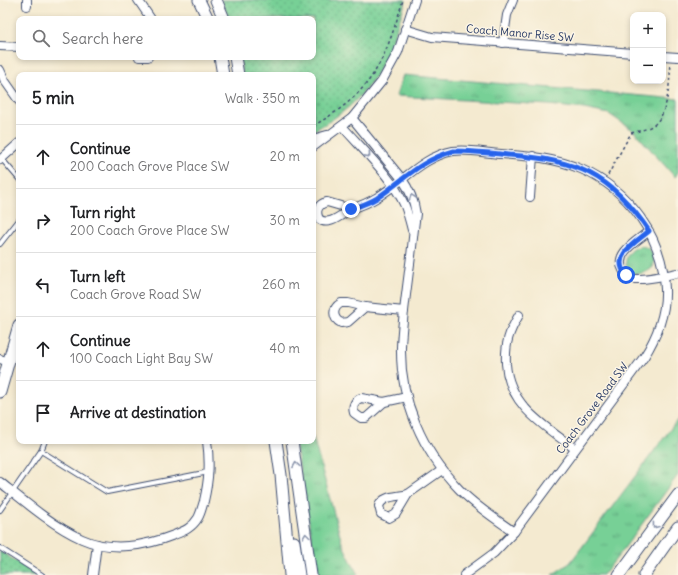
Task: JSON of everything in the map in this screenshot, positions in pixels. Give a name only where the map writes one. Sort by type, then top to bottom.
[{"type":"main road","points":[[199,0],[207,16]]},
{"type":"main road","points":[[216,0],[223,16]]},
{"type":"main road","points":[[220,60],[222,72]]},
{"type":"main road","points":[[236,60],[238,72]]},
{"type":"main road","points":[[0,392],[4,361],[16,331]]},
{"type":"main road","points":[[276,444],[299,575]]},
{"type":"main road","points":[[292,444],[312,575]]},
{"type":"main road","points":[[281,475],[290,575]]},
{"type":"main road","points":[[619,575],[678,495]]},
{"type":"main road","points":[[644,575],[678,527]]},
{"type":"street","points":[[138,0],[149,16]]},
{"type":"street","points":[[316,145],[352,118],[372,95],[387,73],[398,52],[415,0]]},
{"type":"street","points":[[502,43],[507,15],[513,0]]},
{"type":"street","name":"Coach Manor Rise SW","points":[[405,30],[432,37],[630,53]]},
{"type":"street","points":[[0,46],[16,47]]},
{"type":"street","points":[[0,70],[5,81],[16,97]]},
{"type":"street","points":[[352,118],[410,189],[414,202],[416,214],[401,347],[404,381],[412,415],[432,456],[459,490],[514,532]]},
{"type":"street","points":[[342,126],[393,186],[405,207],[413,235]]},
{"type":"street","points":[[316,138],[331,133]]},
{"type":"street","points":[[0,159],[16,146]]},
{"type":"street","name":"Coach Grove Road SW","points":[[351,209],[376,198],[423,163],[442,154],[454,151],[533,156],[566,163],[582,169],[604,182],[630,204],[649,231],[658,250],[665,289],[663,309],[656,334],[644,358],[514,532],[494,553],[464,575]]},
{"type":"street","points":[[530,197],[533,156]]},
{"type":"street","points":[[649,231],[625,251],[621,258],[622,269],[626,275],[633,278],[678,273]]},
{"type":"street","points":[[365,307],[404,311]]},
{"type":"street","points":[[519,315],[510,330],[507,339],[506,362],[507,374],[510,383],[518,400],[528,412],[575,449]]},
{"type":"street","points":[[384,402],[407,398]]},
{"type":"street","points":[[0,482],[61,527],[83,539],[97,544],[110,546],[134,545],[163,539],[186,530],[192,526],[200,516],[209,481],[210,460],[207,444]]},
{"type":"street","points":[[408,494],[442,470]]},
{"type":"street","points":[[93,575],[97,544]]},
{"type":"lane","points":[[0,159],[16,176]]},
{"type":"lane","points":[[0,244],[16,224]]},
{"type":"lane","points":[[0,510],[41,451],[44,444]]},
{"type":"lane","points":[[41,451],[107,492],[209,472]]},
{"type":"lane","points":[[0,548],[42,575]]},
{"type":"path","points":[[316,124],[348,103],[371,78],[384,57],[403,0]]},
{"type":"path","points":[[604,182],[631,133],[648,128],[655,124],[662,114],[668,94],[671,56]]},
{"type":"green space","points":[[221,0],[406,0],[392,42],[375,77],[364,92],[350,105],[334,118],[316,129],[316,72],[242,72],[240,60],[316,60],[316,16],[228,16]]},
{"type":"green space","points":[[403,75],[678,99],[678,172],[675,177],[633,130],[609,114],[584,109],[549,105],[396,96]]},
{"type":"green space","points":[[641,246],[648,248],[652,253],[654,260],[653,267],[643,273],[630,273],[626,265],[627,256],[633,250]]},
{"type":"green space","points":[[678,419],[678,475],[620,554],[603,575],[552,575],[570,563]]},
{"type":"green space","points":[[296,444],[315,444],[342,543],[358,575],[318,575]]},
{"type":"green space","points":[[0,551],[37,575],[0,575]]},
{"type":"route","points":[[351,209],[376,198],[423,163],[442,154],[454,151],[533,156],[555,160],[582,169],[605,182],[630,204],[649,231],[623,254],[621,258],[621,265],[626,275]]}]
